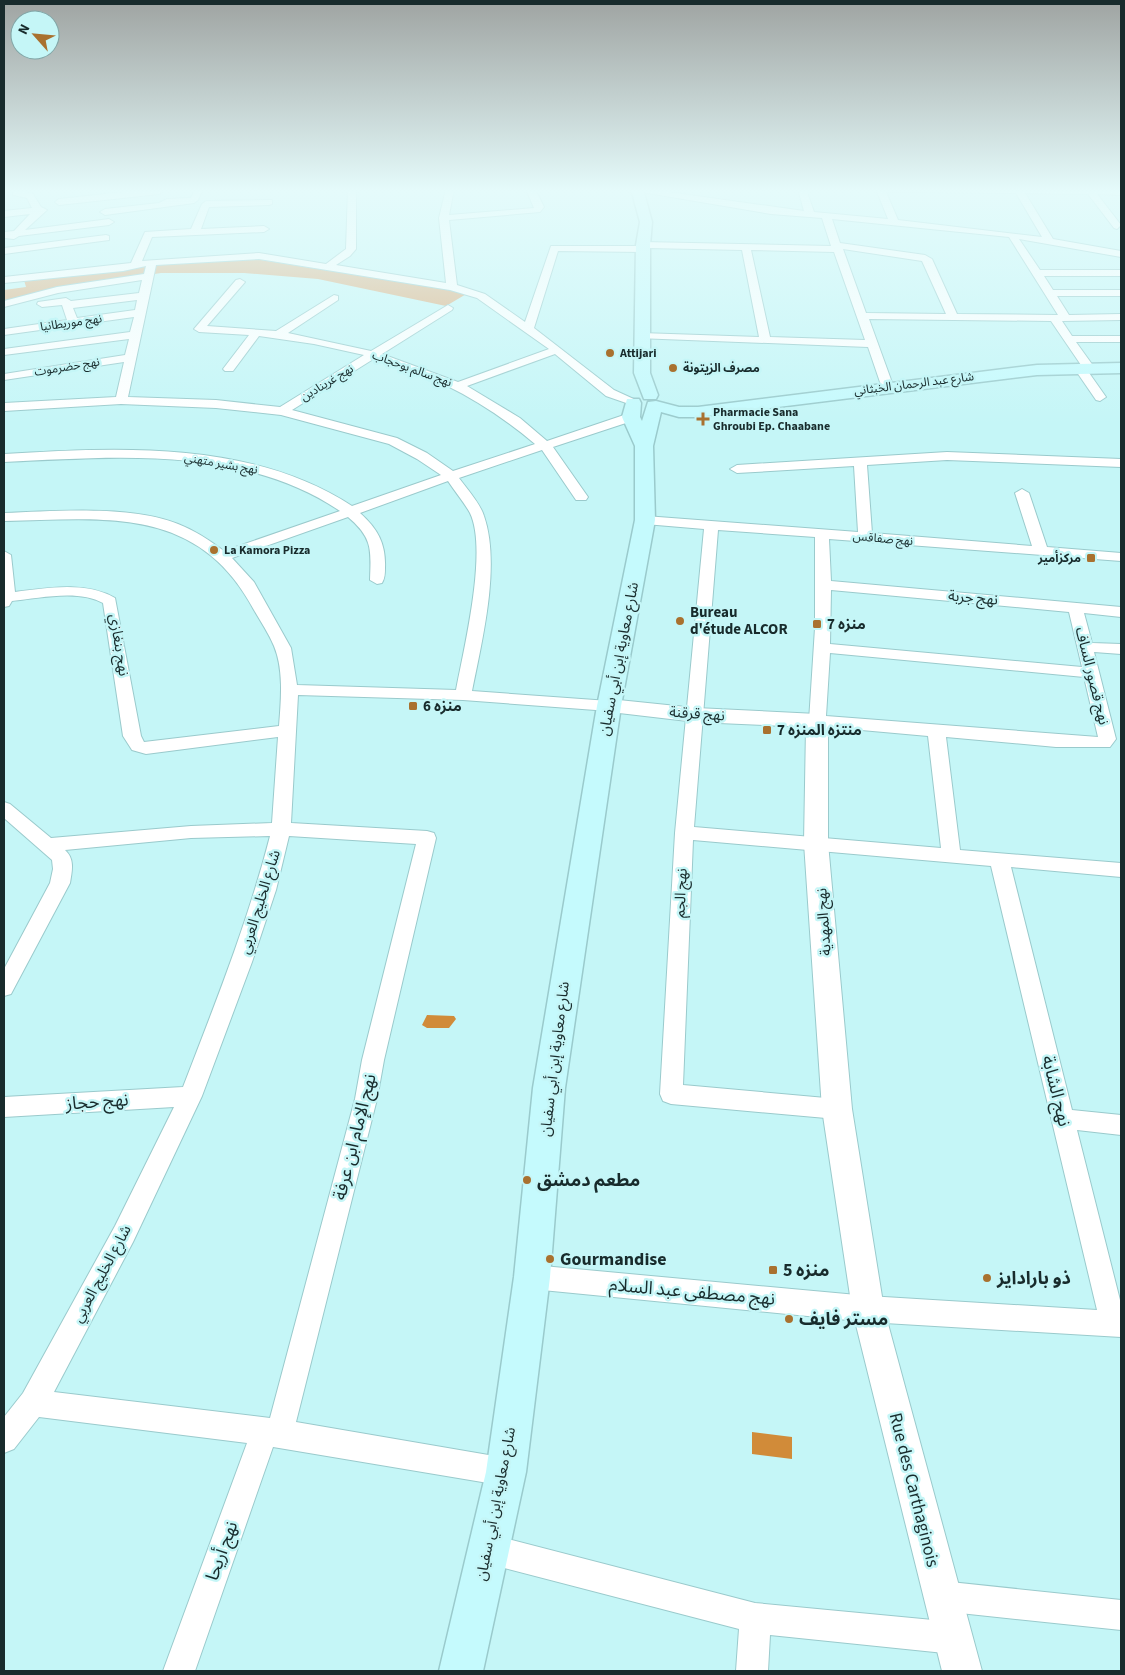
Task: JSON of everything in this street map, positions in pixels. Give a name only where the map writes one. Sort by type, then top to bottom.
[{"type":"main road","name":"شارع معاوية إبن أبي سفيان","points":[[461,1671],[506,1472],[532,1277],[549,1088],[609,706],[645,520],[645,437],[641,336],[643,267]]},
{"type":"main road","name":"شارع عبد الرحمان الخبثاني","points":[[708,410],[1037,370],[1121,368]]},
{"type":"main road","name":"شارع معاوية إبن أبي سفيان","points":[[643,402],[645,437]]},
{"type":"main road","points":[[643,402],[708,410]]},
{"type":"main road","points":[[643,402],[679,412],[708,410]]},
{"type":"main road","points":[[645,437],[679,412]]},
{"type":"street","points":[[4,280],[118,267]]},
{"type":"street","points":[[121,400],[136,335],[138,313],[151,267]]},
{"type":"street","points":[[336,267],[452,287],[481,296],[600,382],[614,395],[643,402]]},
{"type":"street","points":[[450,267],[452,287]]},
{"type":"street","points":[[528,329],[548,267]]},
{"type":"street","points":[[750,267],[764,341]]},
{"type":"street","points":[[843,267],[888,388]]},
{"type":"street","points":[[932,267],[953,318]]},
{"type":"street","points":[[1031,267],[1048,294],[1068,339],[1100,397]]},
{"type":"street","points":[[1035,273],[1121,273]]},
{"type":"street","points":[[4,304],[57,290],[148,276]]},
{"type":"street","name":"نهج سالم بوحجاب","points":[[240,282],[199,329],[278,335],[374,355],[457,386],[503,412],[545,446],[581,497]]},
{"type":"street","points":[[1048,294],[1121,293]]},
{"type":"street","points":[[68,305],[142,296]]},
{"type":"street","points":[[278,335],[334,298]]},
{"type":"street","points":[[4,308],[65,301],[73,323]]},
{"type":"street","name":"نهج غرينادين","points":[[282,411],[448,308]]},
{"type":"street","name":"نهج موريطانيا","points":[[4,332],[138,313]]},
{"type":"street","points":[[861,316],[953,318],[1121,317]]},
{"type":"street","points":[[229,369],[256,333]]},
{"type":"street","points":[[4,352],[136,335]]},
{"type":"street","points":[[641,336],[872,344]]},
{"type":"street","points":[[1068,339],[1121,339]]},
{"type":"street","points":[[457,386],[557,350]]},
{"type":"street","name":"نهج حضرموت","points":[[4,377],[131,358]]},
{"type":"street","points":[[4,407],[121,400],[207,404],[282,411],[393,441],[422,456],[451,476],[477,514],[484,542],[479,615],[463,694]]},
{"type":"street","points":[[222,557],[451,476],[545,446],[643,402]]},
{"type":"street","name":"نهج بشير متهني","points":[[4,458],[95,454],[175,456],[211,460],[277,476],[313,490],[353,512],[375,539],[377,580]]},
{"type":"street","points":[[737,470],[947,456],[1121,463]]},
{"type":"street","points":[[860,463],[865,538]]},
{"type":"street","points":[[1022,493],[1041,551]]},
{"type":"street","name":"شارع الخليج العربي","points":[[4,517],[87,515],[133,518],[172,526],[188,533],[222,557],[247,582],[283,648],[290,690],[281,829],[266,890],[242,962],[191,1096],[124,1234],[33,1403],[4,1439]]},
{"type":"street","name":"نهج صفاقس","points":[[645,520],[1121,557]]},
{"type":"street","name":"نهج الجم","points":[[711,526],[696,715],[684,833],[671,1094],[837,1109]]},
{"type":"street","name":"نهج المهدية","points":[[822,534],[825,584],[824,648],[818,721],[816,843],[837,1109],[868,1309]]},
{"type":"street","points":[[4,555],[7,573],[5,600]]},
{"type":"street","name":"نهج جربة","points":[[825,584],[1121,612]]},
{"type":"street","name":"نهج بنغازي","points":[[5,600],[83,592],[101,595],[110,601],[132,736],[138,746],[146,748],[287,730]]},
{"type":"street","name":"نهج قصور الساف","points":[[1075,607],[1107,739],[1104,743]]},
{"type":"street","points":[[1085,647],[1121,649]]},
{"type":"street","points":[[824,648],[1092,673]]},
{"type":"street","name":"نهج قرقنة","points":[[290,690],[463,694],[696,715],[936,729],[1056,741],[1104,743]]},
{"type":"street","points":[[936,729],[951,855]]},
{"type":"street","points":[[4,808],[61,857],[63,869],[60,883],[4,988]]},
{"type":"street","points":[[48,844],[191,832],[281,829]]},
{"type":"street","name":"نهج الإمام ابن عرفة","points":[[272,1433],[366,1099],[373,1060],[427,838],[281,829]]},
{"type":"street","points":[[684,833],[1121,870]]},
{"type":"street","name":"نهج الشابة","points":[[999,859],[1063,1119],[1117,1324]]},
{"type":"street","name":"نهج حجاز","points":[[4,1107],[191,1096]]},
{"type":"street","points":[[1063,1119],[1121,1126]]},
{"type":"street","name":"نهج مصطفى عبد السلام","points":[[532,1277],[868,1309],[1117,1324]]},
{"type":"street","name":"Rue des Carthaginois","points":[[868,1309],[941,1596],[958,1654]]},
{"type":"street","points":[[33,1403],[272,1433],[506,1472]]},
{"type":"street","name":"نهج أريحا","points":[[179,1671],[272,1433]]},
{"type":"street","points":[[489,1549],[755,1618],[958,1654]]},
{"type":"street","points":[[941,1596],[1121,1615]]},
{"type":"street","points":[[752,1671],[755,1618]]},
{"type":"shaded area","points":[[307,267],[468,293],[446,306],[318,279],[244,273],[161,273],[42,291],[4,302],[4,290],[26,287],[24,280],[137,268]]},
{"type":"shaded area","points":[[427,1015],[454,1016],[456,1019],[449,1028],[427,1028],[422,1025]]},
{"type":"shaded area","points":[[752,1432],[792,1437],[792,1459],[752,1454]]},
{"type":"place","name":"Attijari","points":[[610,353]]},
{"type":"place","name":"مصرف الزيتونة","points":[[673,368]]},
{"type":"place","name":"Pharmacie Sana Ghroubi Ep. Chaabane","points":[[703,419]]},
{"type":"place","name":"La Kamora Pizza","points":[[214,550]]},
{"type":"place","name":"مركزأمير","points":[[1091,558]]},
{"type":"place","name":"Bureau d'étude ALCOR","points":[[680,621]]},
{"type":"place","name":"منزه 7","points":[[817,624]]},
{"type":"place","name":"منزه 6","points":[[413,706]]},
{"type":"place","name":"منتزه المنزه 7","points":[[767,730]]},
{"type":"place","name":"مطعم دمشق","points":[[527,1180]]},
{"type":"place","name":"Gourmandise","points":[[550,1259]]},
{"type":"place","name":"منزه 5","points":[[773,1270]]},
{"type":"place","name":"ذو بارادايز","points":[[987,1278]]},
{"type":"place","name":"مستر فايف","points":[[789,1319]]}]
